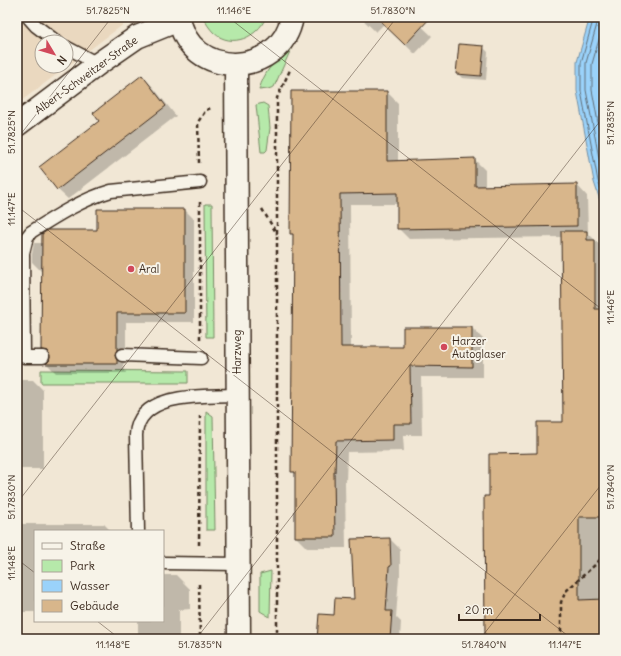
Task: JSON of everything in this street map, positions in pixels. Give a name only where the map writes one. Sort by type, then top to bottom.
[{"type":"main road","points":[[179,19],[187,38],[200,53],[217,62],[236,65],[251,63],[271,52],[282,41],[292,17]]},
{"type":"main road","name":"Albert-Schweitzer-Straße","points":[[17,125],[98,64],[137,37],[179,19]]},
{"type":"main road","name":"Harzweg","points":[[236,65],[239,639]]},
{"type":"lane","points":[[28,17],[36,26],[46,34]]},
{"type":"lane","points":[[74,51],[98,64]]},
{"type":"lane","points":[[43,357],[24,357],[23,253],[31,232],[88,199],[111,191],[200,182]]},
{"type":"lane","points":[[122,355],[201,358]]},
{"type":"lane","points":[[138,530],[136,435],[140,420],[155,406],[170,400],[201,396],[238,395]]},
{"type":"lane","points":[[164,563],[238,564]]},
{"type":"path","points":[[277,98],[277,639]]},
{"type":"path","points":[[562,639],[561,602],[566,591],[604,555]]},
{"type":"shaded area","points":[[17,17],[132,17],[74,61],[74,34],[34,34],[34,74],[57,74],[17,104]]},
{"type":"green space","points":[[203,17],[266,17],[257,30],[251,35],[236,40],[229,40],[221,38],[214,33]]},
{"type":"green space","points":[[292,47],[274,87],[259,90],[267,71],[281,55]]},
{"type":"green space","points":[[263,103],[268,106],[270,128],[267,150],[265,152],[261,152],[256,105]]},
{"type":"green space","points":[[205,204],[212,204],[213,337],[206,337]]},
{"type":"green space","points":[[41,370],[188,371],[188,383],[41,383]]},
{"type":"green space","points":[[206,411],[213,416],[215,530],[206,530]]},
{"type":"green space","points":[[271,571],[270,617],[260,611],[260,574]]},
{"type":"water","points":[[590,17],[604,17],[604,213],[594,182],[577,91],[577,62]]},
{"type":"building","points":[[376,17],[431,17],[405,45]]},
{"type":"building","points":[[459,44],[484,46],[481,76],[456,74]]},
{"type":"building","points":[[142,75],[166,106],[57,190],[39,167],[99,121],[93,113]]},
{"type":"building","points":[[291,91],[387,91],[387,161],[475,158],[475,186],[577,184],[577,226],[397,229],[397,193],[340,194],[341,347],[403,347],[403,327],[472,327],[472,367],[410,366],[411,424],[393,424],[393,440],[336,441],[334,472],[335,537],[295,537],[295,472],[291,472],[293,234],[290,234]]},
{"type":"building","points":[[97,209],[185,209],[185,313],[117,313],[117,350],[115,355],[117,364],[46,364],[50,357],[47,351],[41,350],[42,234],[48,230],[97,230]]},
{"type":"building","points":[[561,231],[587,231],[587,240],[595,240],[595,309],[604,309],[604,517],[579,517],[579,600],[604,599],[604,639],[485,639],[484,496],[489,496],[489,454],[537,453],[537,422],[563,422]]},
{"type":"building","points":[[390,538],[391,566],[389,567],[386,611],[392,611],[390,639],[317,639],[319,614],[334,615],[335,598],[354,599],[351,539]]},
{"type":"place","name":"Aral","points":[[131,269]]},
{"type":"place","name":"Harzer Autoglaser","points":[[444,347]]}]
